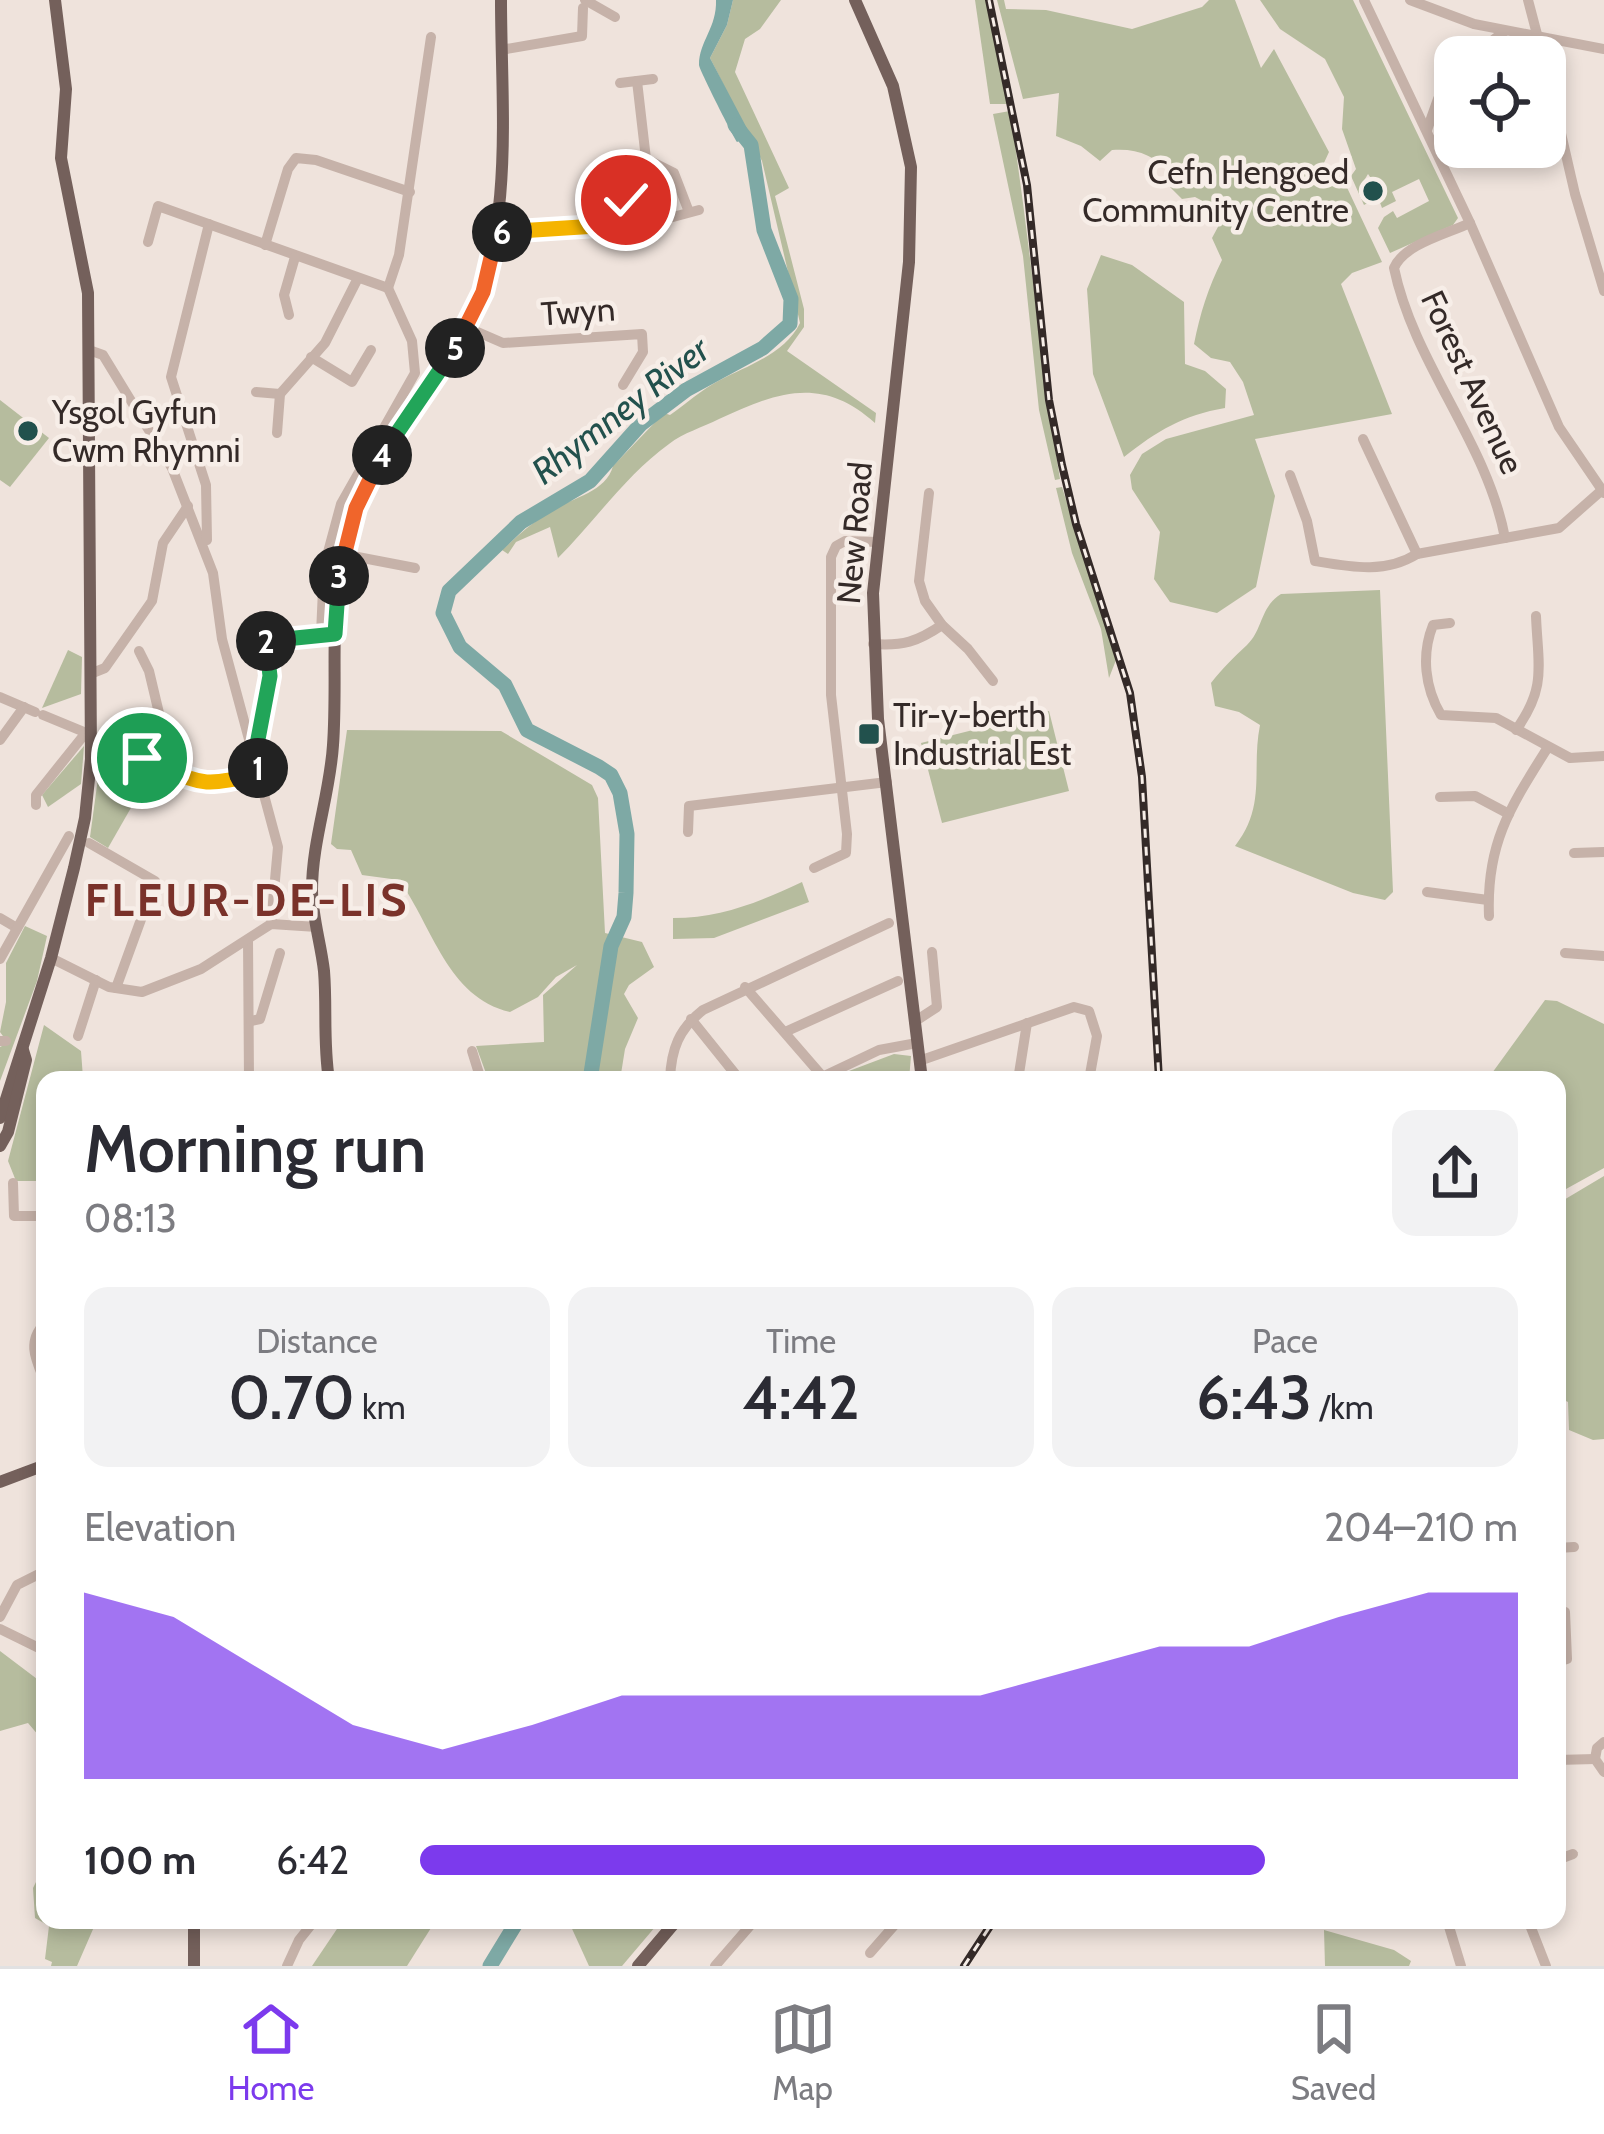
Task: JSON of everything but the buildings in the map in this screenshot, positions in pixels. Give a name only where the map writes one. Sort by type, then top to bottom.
[{"type":"main road","points":[[0,1147],[5,1105],[26,1060],[23,1050],[85,818],[90,674],[88,292],[62,158],[66,89],[55,0]]},
{"type":"main road","points":[[328,1071],[324,974],[311,893],[333,747],[328,634],[342,554],[368,479],[430,386],[483,292],[497,232],[501,0]]},
{"type":"main road","name":"New Road","points":[[855,0],[892,86],[911,167],[910,262],[878,542],[873,644],[921,1071]]},
{"type":"main road","points":[[0,1482],[36,1469]]},
{"type":"main road","points":[[194,1929],[194,1966]]},
{"type":"main road","points":[[638,1966],[669,1929]]},
{"type":"street","points":[[1290,475],[1315,561],[1382,568],[1395,567],[1417,554],[1558,528],[1603,492],[1559,427],[1470,223],[1364,0]]},
{"type":"street","points":[[1410,0],[1448,16],[1533,36]]},
{"type":"street","points":[[1528,0],[1539,36]]},
{"type":"street","points":[[501,50],[582,36],[584,4],[614,17]]},
{"type":"street","points":[[1498,36],[1505,31]]},
{"type":"street","points":[[255,755],[270,676],[266,638],[328,634],[324,567],[341,504],[415,373],[412,341],[388,288],[410,192],[431,37]]},
{"type":"street","points":[[1566,42],[1604,49]]},
{"type":"street","points":[[620,83],[653,79]]},
{"type":"street","points":[[497,232],[584,229],[610,220],[626,200],[646,159],[637,81]]},
{"type":"street","points":[[1427,130],[1434,110]]},
{"type":"street","points":[[1566,155],[1604,291]]},
{"type":"street","points":[[265,245],[288,169],[296,158],[316,160],[410,192]]},
{"type":"street","points":[[646,159],[674,172],[694,211],[673,217]]},
{"type":"street","points":[[148,242],[158,206],[388,288]]},
{"type":"street","name":"Forest Avenue","points":[[1470,223],[1407,252],[1394,268],[1445,397],[1498,500],[1505,538]]},
{"type":"street","points":[[207,540],[206,485],[171,377],[209,224]]},
{"type":"street","points":[[289,315],[284,295],[295,257]]},
{"type":"street","points":[[277,433],[280,394],[336,325],[358,278]]},
{"type":"street","name":"Twyn","points":[[466,327],[503,343],[642,334],[643,352],[623,385]]},
{"type":"street","points":[[89,350],[103,355],[154,436],[213,573],[222,639],[278,847],[271,924]]},
{"type":"street","points":[[311,357],[352,382],[371,350]]},
{"type":"street","points":[[415,373],[430,386]]},
{"type":"street","points":[[405,388],[405,421]]},
{"type":"street","points":[[256,392],[280,394]]},
{"type":"street","points":[[1363,439],[1417,554]]},
{"type":"street","points":[[928,493],[919,580],[925,601],[990,678],[1000,666]]},
{"type":"street","points":[[90,674],[102,672],[152,601],[164,542],[188,506]]},
{"type":"street","points":[[814,868],[846,853],[831,695],[831,557],[845,541],[878,542]]},
{"type":"street","points":[[342,554],[415,568]]},
{"type":"street","points":[[1516,730],[1535,703],[1539,684],[1536,616]]},
{"type":"street","points":[[1450,623],[1433,625],[1426,642],[1428,693],[1441,715],[1496,718],[1570,758],[1604,756]]},
{"type":"street","points":[[873,644],[901,646],[942,626]]},
{"type":"street","points":[[139,652],[149,670],[173,772]]},
{"type":"street","points":[[0,697],[88,734],[36,795],[36,806]]},
{"type":"street","points":[[0,740],[34,712]]},
{"type":"street","points":[[1489,916],[1487,876],[1509,814],[1548,747]]},
{"type":"street","points":[[142,758],[197,783],[215,785],[260,773]]},
{"type":"street","points":[[688,832],[689,806],[886,782]]},
{"type":"street","points":[[1439,796],[1475,796],[1509,814]]},
{"type":"street","points":[[0,959],[69,836]]},
{"type":"street","points":[[89,843],[155,881],[116,988]]},
{"type":"street","points":[[1574,854],[1604,852]]},
{"type":"street","points":[[1427,892],[1488,899]]},
{"type":"street","points":[[0,918],[17,928]]},
{"type":"street","points":[[671,1071],[675,1044],[691,1019],[716,1000],[889,923]]},
{"type":"street","points":[[51,958],[116,988],[142,992],[175,982],[271,924],[317,927]]},
{"type":"street","points":[[248,940],[249,1071]]},
{"type":"street","points":[[914,1022],[937,1007],[932,952]]},
{"type":"street","points":[[1564,952],[1604,956]]},
{"type":"street","points":[[251,1022],[265,1008],[280,953]]},
{"type":"street","points":[[78,1036],[96,980]]},
{"type":"street","points":[[785,1032],[898,981]]},
{"type":"street","points":[[746,987],[821,1071]]},
{"type":"street","points":[[919,1061],[1066,1008],[1089,1011],[1097,1036],[1091,1071]]},
{"type":"street","points":[[691,1019],[733,1071]]},
{"type":"street","points":[[1019,1071],[1027,1023]]},
{"type":"street","points":[[838,1071],[878,1050],[917,1042]]},
{"type":"street","points":[[472,1051],[478,1071]]},
{"type":"street","points":[[14,1183],[14,1216],[36,1216]]},
{"type":"street","points":[[1566,1547],[1574,1547]]},
{"type":"street","points":[[0,1617],[17,1585],[36,1576]]},
{"type":"street","points":[[0,1629],[36,1647]]},
{"type":"street","points":[[1595,1759],[1604,1742]]},
{"type":"street","points":[[1566,1760],[1595,1759]]},
{"type":"street","points":[[1595,1759],[1604,1772]]},
{"type":"street","points":[[1566,1857],[1573,1854]]},
{"type":"street","points":[[299,1940],[300,1929]]},
{"type":"street","points":[[287,1966],[308,1929]]},
{"type":"street","points":[[715,1966],[747,1929]]},
{"type":"street","points":[[870,1954],[891,1929]]},
{"type":"street","points":[[1450,1929],[1460,1966]]},
{"type":"street","points":[[1532,1929],[1546,1966]]},
{"type":"green space","points":[[733,0],[781,0],[760,29],[745,39],[735,72],[789,188],[775,196],[804,309],[804,327],[787,351],[876,413],[875,423],[836,398],[818,394],[760,401],[669,444],[625,484],[558,558],[550,527],[516,542],[508,554],[502,550],[537,521],[603,483],[613,466],[664,413],[670,415],[713,384],[776,351],[800,323],[762,161],[710,58],[727,25]]},
{"type":"green space","points":[[975,0],[986,0],[1007,104],[990,104]]},
{"type":"green space","points":[[997,0],[1004,0],[1006,9],[1046,10],[1132,29],[1202,7],[1209,0],[1235,0],[1261,68],[1274,49],[1329,152],[1323,165],[1343,179],[1382,262],[1352,273],[1341,284],[1392,414],[1255,439],[1275,496],[1256,587],[1217,613],[1170,602],[1154,579],[1160,532],[1132,489],[1130,475],[1142,454],[1166,439],[1254,415],[1230,362],[1211,358],[1194,344],[1222,260],[1212,238],[1219,225],[1212,206],[1195,197],[1182,199],[1170,187],[1172,173],[1152,158],[1112,150],[1100,161],[1081,146],[1056,136],[1059,93],[1023,99]]},
{"type":"green space","points":[[1260,0],[1353,0],[1458,218],[1453,225],[1390,253],[1378,228],[1393,211],[1397,218],[1429,201],[1419,179],[1392,192],[1396,201],[1382,208],[1379,200],[1384,197],[1368,174],[1362,184],[1371,201],[1364,205],[1351,176],[1356,169],[1342,129],[1344,97],[1325,59],[1280,29]]},
{"type":"green space","points":[[1010,111],[1060,479],[1055,480],[1039,410],[1023,256],[993,114]]},
{"type":"green space","points":[[1101,255],[1132,265],[1184,302],[1185,364],[1205,371],[1226,389],[1225,408],[1171,425],[1124,457],[1093,374],[1087,289]]},
{"type":"green space","points":[[0,400],[49,438],[10,487],[0,480]]},
{"type":"green space","points":[[1062,487],[1116,660],[1109,678],[1101,629],[1072,553],[1056,488]]},
{"type":"green space","points":[[1380,590],[1393,892],[1385,900],[1353,893],[1235,846],[1255,802],[1260,725],[1239,712],[1215,706],[1211,683],[1252,639],[1269,605],[1281,594]]},
{"type":"green space","points":[[68,650],[82,657],[81,694],[42,708]]},
{"type":"green space","points":[[1049,711],[1069,791],[942,823],[921,743]]},
{"type":"green space","points":[[347,730],[501,731],[592,785],[598,798],[605,933],[642,942],[654,967],[624,994],[638,1018],[621,1071],[485,1071],[476,1046],[544,1042],[543,995],[577,965],[556,977],[538,997],[510,1012],[489,1004],[456,976],[399,880],[362,875],[351,850],[331,844]]},
{"type":"green space","points":[[84,746],[81,784],[48,807],[42,795]]},
{"type":"green space","points":[[114,775],[136,799],[108,848],[90,837],[98,778]]},
{"type":"green space","points":[[802,882],[809,902],[714,938],[673,939],[673,918],[739,908]]},
{"type":"green space","points":[[25,926],[47,936],[37,981],[0,1081],[0,1047],[8,1043],[0,1032],[6,963]]},
{"type":"green space","points":[[1545,1000],[1604,1024],[1604,1168],[1566,1189],[1566,1071],[1494,1071]]},
{"type":"green space","points":[[44,1025],[81,1051],[82,1071],[36,1071],[36,1181],[16,1181],[8,1161]]},
{"type":"green space","points":[[894,1054],[911,1056],[910,1071],[849,1071]]},
{"type":"green space","points":[[1604,1176],[1604,1439],[1593,1440],[1569,1430],[1566,1199]]},
{"type":"green space","points":[[0,1651],[36,1678],[36,1732],[28,1723],[0,1731]]},
{"type":"green space","points":[[49,1929],[93,1929],[77,1966],[51,1966],[45,1959]]},
{"type":"green space","points":[[337,1929],[430,1929],[407,1966],[312,1966]]},
{"type":"green space","points":[[572,1929],[653,1929],[622,1966],[589,1966]]},
{"type":"green space","points":[[1324,1930],[1394,1950],[1411,1961],[1409,1966],[1325,1966]]},
{"type":"water","points":[[716,0],[733,0],[727,25],[710,58],[751,136],[737,142],[699,65]]},
{"type":"waterway","name":"Rhymney River","points":[[591,1071],[611,946],[624,917],[627,834],[620,793],[611,775],[527,730],[505,685],[460,647],[443,613],[449,591],[521,522],[590,481],[641,424],[686,390],[763,348],[790,324],[791,299],[764,230],[751,145],[735,125]]},
{"type":"waterway","name":"Rhymney River","points":[[490,1966],[513,1929]]},
{"type":"railway","points":[[989,0],[1027,185],[1049,400],[1062,465],[1130,693],[1142,777],[1158,1071]]},
{"type":"railway","points":[[964,1966],[988,1929]]},
{"type":"place","name":"Cefn Hengoed Community Centre","points":[[1373,191]]},
{"type":"place","name":"Ysgol Gyfun Cwm Rhymni","points":[[28,431]]},
{"type":"place","name":"Tir-y-berth Industrial Est","points":[[869,734]]},
{"type":"district","name":"FLEUR-DE-LIS","points":[[247,900]]},
{"type":"route","points":[[142,758],[212,785],[260,773],[255,755],[270,676],[266,638],[335,634],[342,554],[356,508],[383,454],[466,327],[483,292],[497,232],[597,226],[610,220],[626,200]]}]
